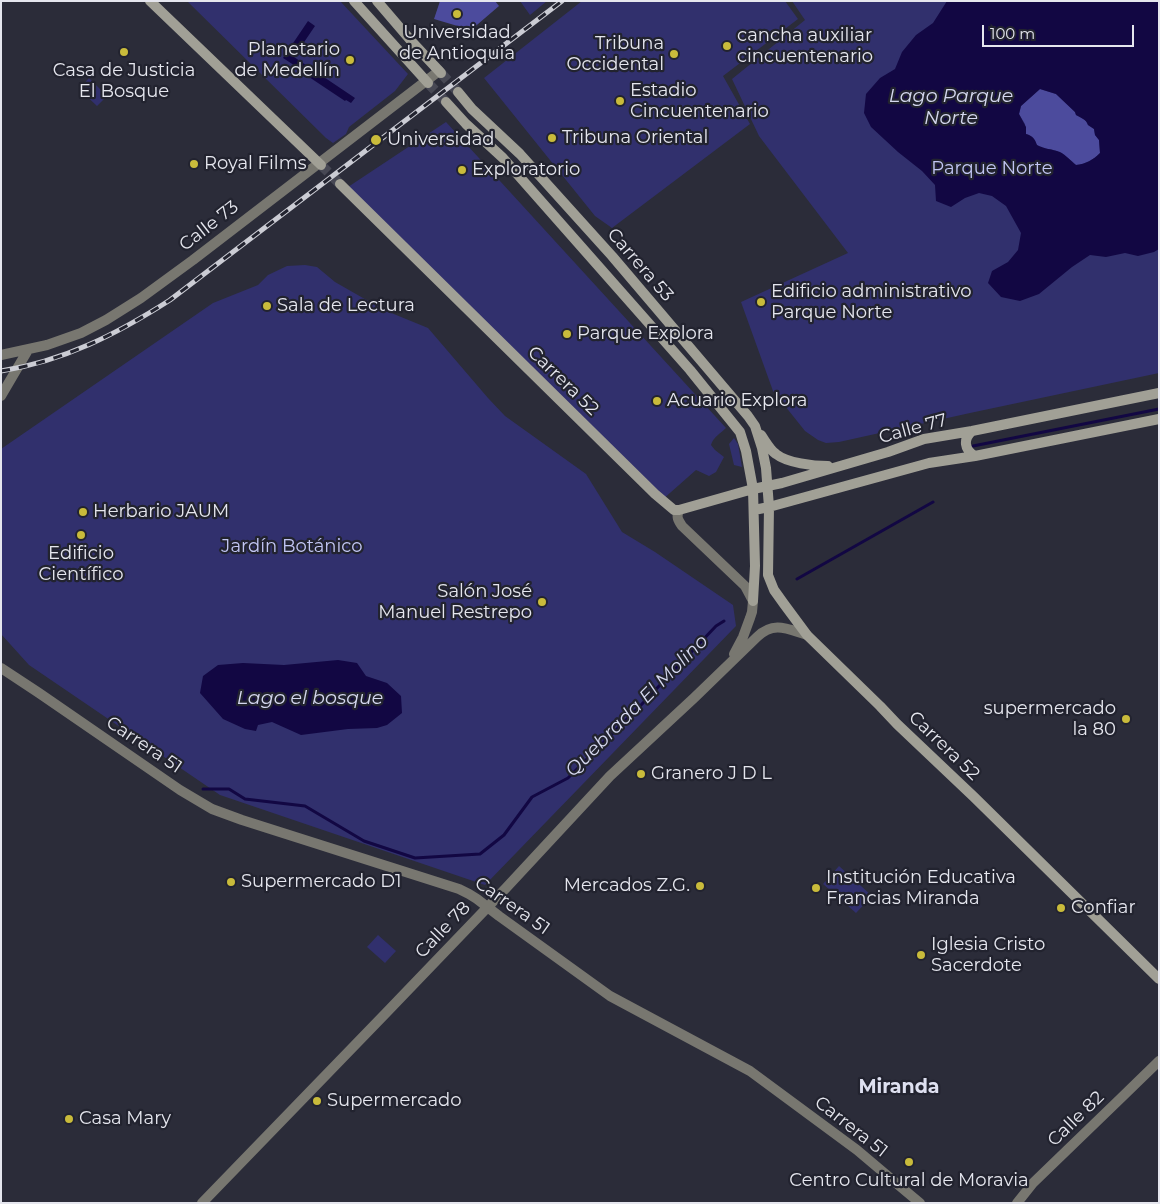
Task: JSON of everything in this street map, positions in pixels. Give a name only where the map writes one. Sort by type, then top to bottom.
[{"type":"main road","points":[[150,1],[320,164]]},
{"type":"main road","points":[[354,1],[427,82]]},
{"type":"main road","points":[[377,1],[440,72]]},
{"type":"main road","name":"Carrera 53","points":[[458,92],[472,109],[520,154],[612,256],[748,416],[755,426],[762,448],[768,507]]},
{"type":"main road","name":"Carrera 53","points":[[446,102],[466,124],[503,158],[714,399],[740,432],[746,451],[753,489]]},
{"type":"main road","name":"Carrera 52","points":[[340,184],[662,500],[674,510],[679,510]]},
{"type":"main road","name":"Calle 77","points":[[679,510],[753,489],[782,483],[888,452],[924,439],[1159,393]]},
{"type":"main road","name":"Calle 77","points":[[754,510],[929,463],[975,456],[1159,419]]},
{"type":"main road","points":[[755,426],[768,446],[777,455],[805,464],[836,467]]},
{"type":"main road","points":[[972,430],[965,441],[966,448],[975,456]]},
{"type":"main road","points":[[753,489],[755,566],[753,601]]},
{"type":"main road","name":"Carrera 52","points":[[768,507],[768,575],[774,590],[807,635],[1159,979]]},
{"type":"street","name":"Calle 73","points":[[1,354],[47,346],[81,333],[141,298],[440,72]]},
{"type":"street","points":[[1,396],[28,350]]},
{"type":"street","points":[[679,510],[677,514],[682,526],[745,586],[753,601],[750,618],[743,637],[729,663]]},
{"type":"street","name":"Calle 78","points":[[202,1203],[385,1014],[610,776],[762,632],[769,628],[784,628],[807,635]]},
{"type":"street","name":"Carrera 51","points":[[1,668],[180,790],[212,808],[242,820],[459,889],[469,894],[610,996],[750,1071],[857,1150],[920,1203]]},
{"type":"street","name":"Calle 82","points":[[1017,1203],[1033,1182],[1159,1060]]},
{"type":"green space","points":[[187,1],[340,1],[408,74],[395,91],[349,127],[346,134],[333,143]]},
{"type":"green space","points":[[520,1],[547,1],[530,15]]},
{"type":"green space","name":"Estadio Cincuentenario","points":[[582,1],[785,1],[798,19],[723,76],[750,124],[612,228],[595,216],[484,78]]},
{"type":"green space","name":"Parque Norte","points":[[792,1],[1159,1],[1159,373],[839,442],[826,443],[805,431],[773,391],[741,302],[848,253],[759,136],[732,79],[805,20]]},
{"type":"green space","points":[[89,78],[107,96],[97,106],[79,89]]},
{"type":"green space","name":"Parque Explora","points":[[446,122],[726,428],[715,437],[711,445],[724,457],[716,472],[709,476],[696,470],[662,500],[345,189]]},
{"type":"green space","name":"Jardín Botánico","points":[[305,265],[317,267],[335,282],[384,310],[428,328],[505,416],[586,474],[622,532],[733,605],[736,626],[485,885],[220,795],[29,665],[1,634],[1,449],[213,303],[258,285],[268,275],[287,266]]},
{"type":"green space","points":[[734,438],[738,444],[742,467],[734,465],[729,444]]},
{"type":"green space","points":[[839,866],[872,896],[856,913],[823,884]]},
{"type":"green space","points":[[378,935],[396,951],[385,963],[367,947]]},
{"type":"shaded area","name":"Universidad de Antioquia","points":[[440,1],[495,1],[499,6],[471,30],[434,19]]},
{"type":"shaded area","points":[[1040,89],[1056,94],[1076,115],[1084,119],[1094,129],[1095,135],[1099,140],[1100,153],[1092,160],[1076,165],[1051,149],[1039,147],[1026,134],[1025,124],[1019,114],[1021,106]]},
{"type":"water","name":"Lago Parque Norte","points":[[947,1],[1159,1],[1159,249],[1138,256],[1125,253],[1106,257],[1090,255],[1039,294],[1020,301],[1001,297],[988,283],[992,271],[1008,262],[1018,250],[1021,233],[1006,206],[992,196],[979,193],[965,198],[951,207],[936,201],[935,185],[922,171],[871,127],[864,113],[866,94],[880,78],[895,69],[902,52],[916,35],[933,23]],"holes":[[[1040,89],[1056,94],[1076,115],[1085,120],[1094,129],[1095,135],[1099,140],[1100,153],[1083,164],[1076,165],[1060,152],[1037,145],[1033,138],[1026,134],[1026,127],[1019,114],[1021,106]]]},
{"type":"water","points":[[308,21],[315,26],[294,57],[355,98],[351,103],[345,101],[283,58]]},
{"type":"water","name":"Lago el bosque","points":[[338,660],[357,663],[366,676],[387,683],[401,696],[402,713],[387,725],[377,728],[348,729],[301,735],[272,722],[258,725],[256,731],[245,729],[223,719],[200,693],[203,676],[218,665],[243,663],[284,665]]},
{"type":"waterway","name":"Quebrada El Molino","points":[[973,446],[1159,409]]},
{"type":"waterway","name":"Quebrada El Molino","points":[[797,579],[933,502]]},
{"type":"waterway","name":"Quebrada El Molino","points":[[203,789],[229,789],[245,799],[305,806],[364,841],[415,858],[480,854],[504,835],[532,797],[568,778],[716,626],[724,621]]},
{"type":"tunnel","points":[[441,73],[458,92]]},
{"type":"tunnel","points":[[428,83],[446,102]]},
{"type":"tunnel","points":[[321,165],[340,184]]},
{"type":"railway","points":[[1,371],[68,353],[110,335],[170,300],[562,1]]},
{"type":"place","name":"Universidad de Antioquia","points":[[457,14]]},
{"type":"place","name":"cancha auxiliar cincuentenario","points":[[727,46]]},
{"type":"place","name":"Casa de Justicia El Bosque","points":[[124,52]]},
{"type":"place","name":"Tribuna Occidental","points":[[674,54]]},
{"type":"place","name":"Planetario de Medellín","points":[[350,60]]},
{"type":"place","name":"Estadio Cincuentenario","points":[[620,101]]},
{"type":"place","name":"Tribuna Oriental","points":[[552,138]]},
{"type":"place","name":"Universidad","points":[[376,140]]},
{"type":"place","name":"Royal Films","points":[[194,164]]},
{"type":"place","name":"Exploratorio","points":[[462,170]]},
{"type":"place","name":"Edificio administrativo Parque Norte","points":[[761,302]]},
{"type":"place","name":"Sala de Lectura","points":[[267,306]]},
{"type":"place","name":"Parque Explora","points":[[567,334]]},
{"type":"place","name":"Acuario Explora","points":[[657,401]]},
{"type":"place","name":"Herbario JAUM","points":[[83,512]]},
{"type":"place","name":"Edificio Científico","points":[[81,535]]},
{"type":"place","name":"Salón José Manuel Restrepo","points":[[542,602]]},
{"type":"place","name":"supermercado la 80","points":[[1126,719]]},
{"type":"place","name":"Granero J D L","points":[[641,774]]},
{"type":"place","name":"Supermercado D1","points":[[231,882]]},
{"type":"place","name":"Mercados Z.G.","points":[[700,886]]},
{"type":"place","name":"Institución Educativa Francias Miranda","points":[[816,888]]},
{"type":"place","name":"Confiar","points":[[1061,908]]},
{"type":"place","name":"Iglesia Cristo Sacerdote","points":[[921,955]]},
{"type":"place","name":"Supermercado","points":[[317,1101]]},
{"type":"place","name":"Casa Mary","points":[[69,1119]]},
{"type":"place","name":"Centro Cultural de Moravia","points":[[909,1162]]},
{"type":"district","name":"Miranda","points":[[899,1087]]}]
